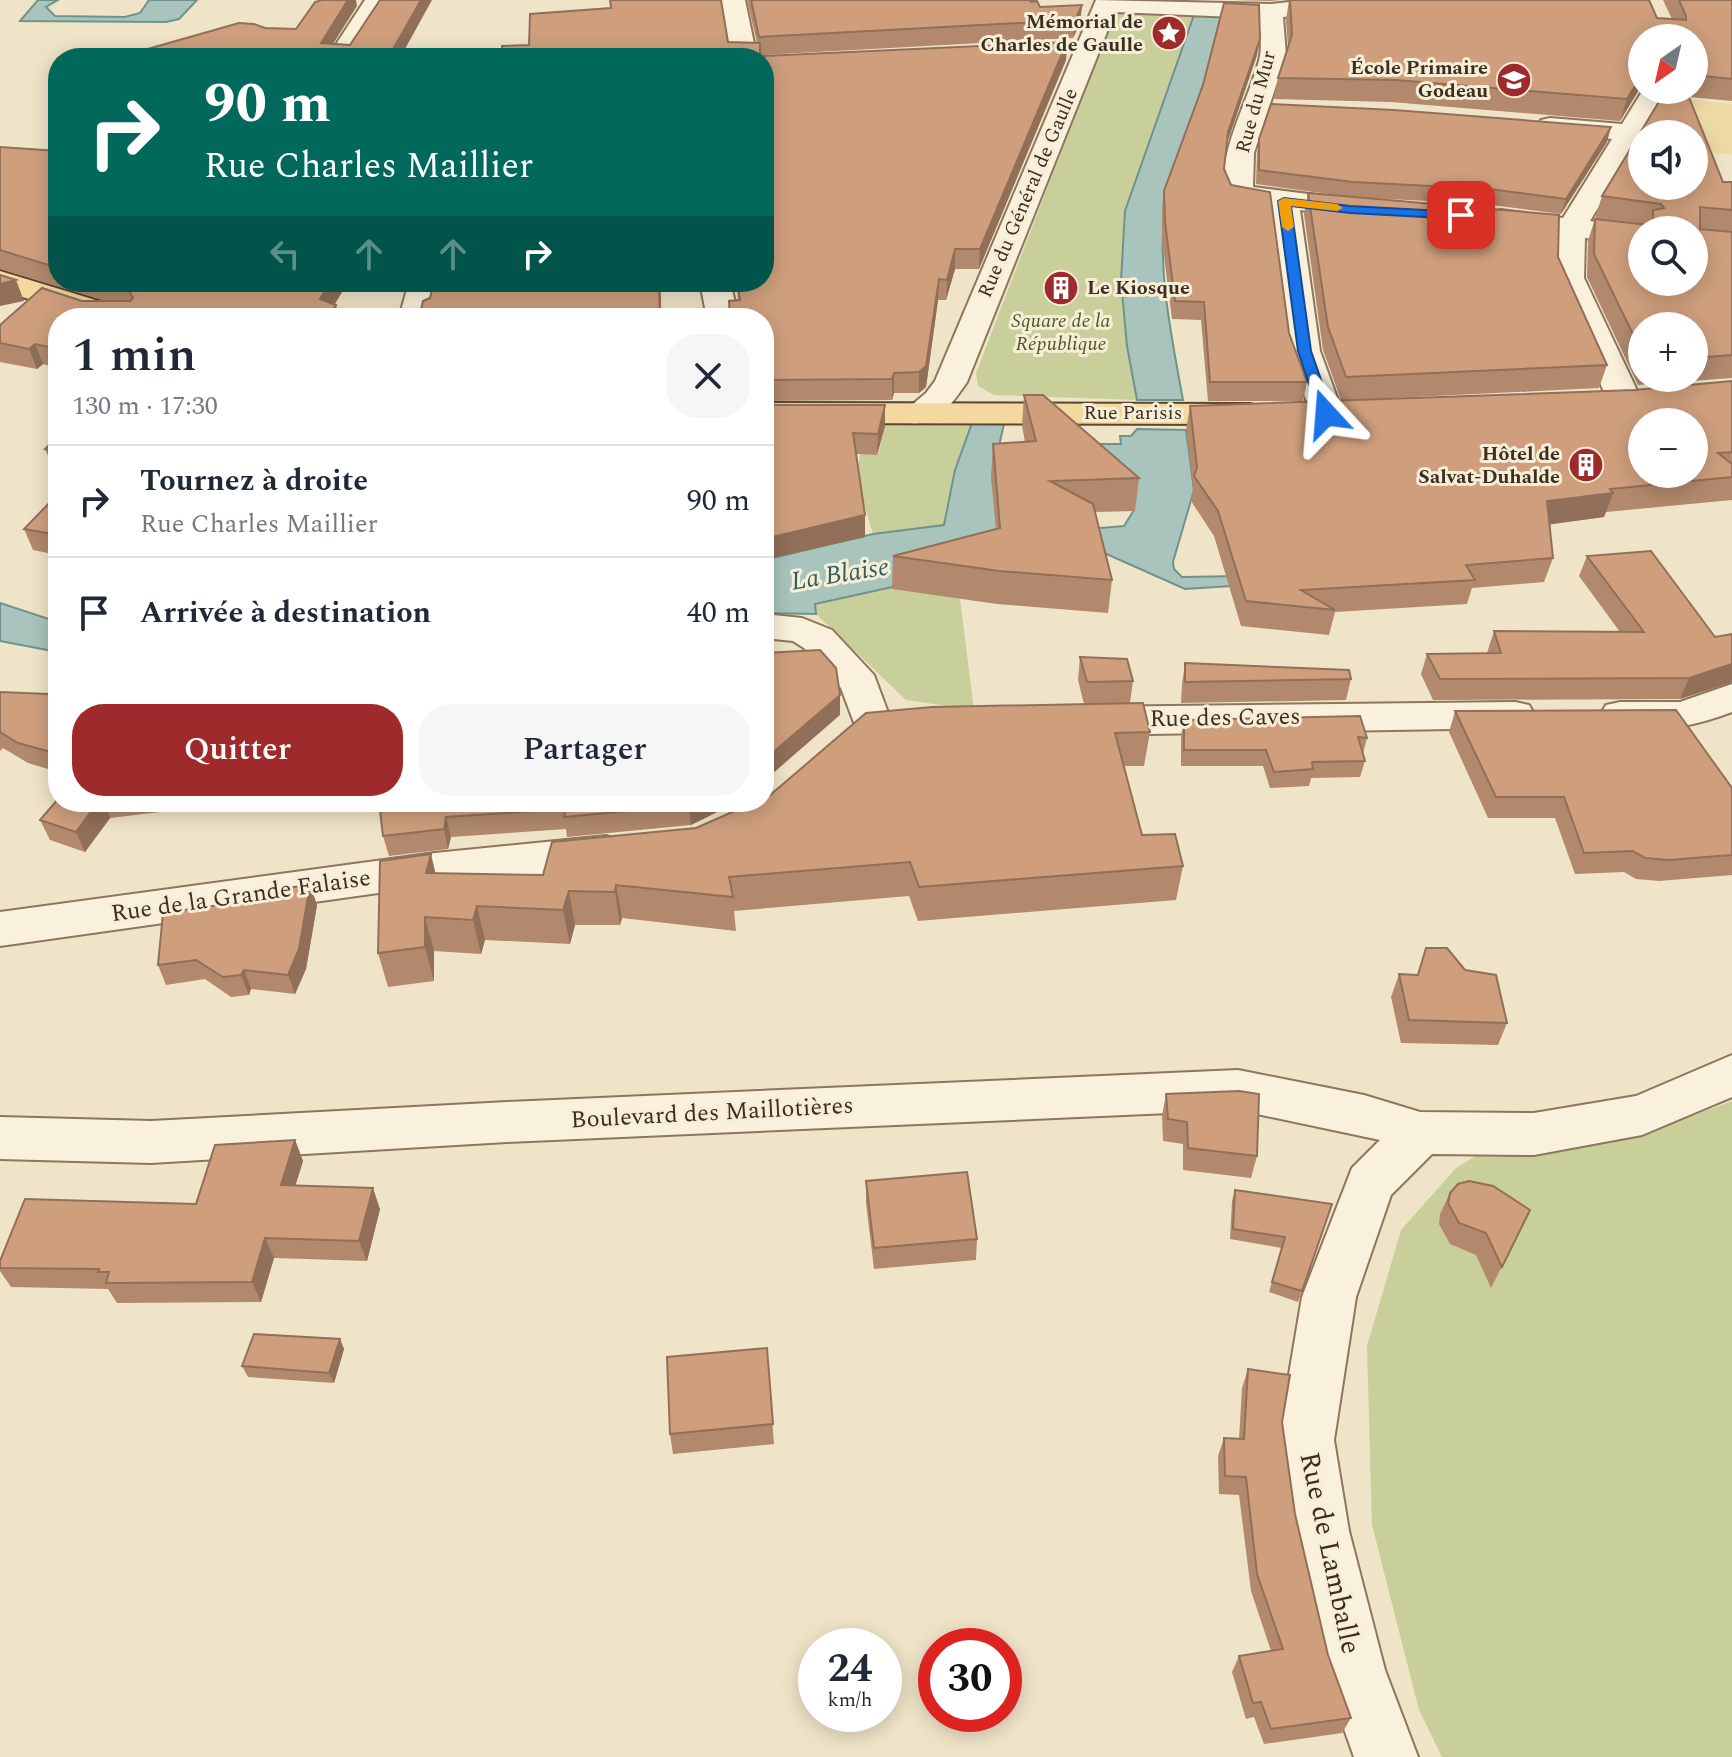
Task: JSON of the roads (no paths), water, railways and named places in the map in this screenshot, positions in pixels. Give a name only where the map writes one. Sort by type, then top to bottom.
[{"type":"main road","points":[[0,280],[89,308]]},
{"type":"main road","points":[[1585,403],[1640,399]]},
{"type":"main road","name":"Rue Parisis","points":[[774,413],[1341,413]]},
{"type":"street","points":[[346,48],[377,0]]},
{"type":"street","points":[[733,0],[742,48]]},
{"type":"street","points":[[1107,2],[1271,11],[1376,0]]},
{"type":"street","name":"Rue du Général de Gaulle","points":[[917,415],[938,400],[951,382],[1107,2]]},
{"type":"street","name":"Rue du Mur","points":[[1271,11],[1273,55],[1240,153],[1239,194],[1284,201]]},
{"type":"street","points":[[1056,50],[1089,48]]},
{"type":"street","points":[[1527,124],[1628,133]]},
{"type":"street","points":[[1628,139],[1571,228],[1569,278],[1640,399]]},
{"type":"street","points":[[1341,413],[1304,351],[1284,201],[1391,212]]},
{"type":"street","points":[[1469,216],[1628,234]]},
{"type":"street","points":[[951,382],[966,400],[989,413]]},
{"type":"street","points":[[774,627],[792,628],[818,639],[890,720],[835,747]]},
{"type":"street","name":"Rue des Caves","points":[[1055,722],[1325,716],[1684,715],[1732,697]]},
{"type":"street","points":[[1684,715],[1732,719]]},
{"type":"street","name":"Rue de la Grande Falaise","points":[[0,929],[435,869],[652,847]]},
{"type":"street","name":"Boulevard des Maillotières","points":[[0,1138],[151,1142],[507,1122],[1238,1090],[1364,1115],[1420,1133],[1534,1134],[1642,1115],[1732,1075]]},
{"type":"street","name":"Rue de Lamballe","points":[[1386,1757],[1354,1670],[1320,1531],[1306,1440],[1329,1297],[1370,1183],[1420,1133]]},
{"type":"water","points":[[38,0],[58,0],[46,7],[55,16],[125,17],[140,13],[149,0],[197,0],[179,19],[166,22],[20,21]]},
{"type":"water","points":[[1194,15],[1222,16],[1215,48],[1165,202],[1164,277],[1183,400],[1137,400],[1127,346],[1121,281],[1125,211]]},
{"type":"water","name":"La Blaise","points":[[972,423],[1004,424],[992,476],[999,532],[942,576],[815,604],[816,614],[774,613],[774,558],[873,534],[944,525],[955,470]]},
{"type":"water","points":[[1137,429],[1186,430],[1194,490],[1173,562],[1174,569],[1182,577],[1294,575],[1297,582],[1185,589],[1104,553],[1088,529],[1124,526],[1134,510],[1089,444],[1121,444],[1120,436],[1131,436]]},
{"type":"water","points":[[0,603],[48,619],[48,650],[0,641]]},
{"type":"place","name":"Mémorial de Charles de Gaulle","points":[[1169,33]]},
{"type":"place","name":"École Primaire Godeau","points":[[1514,80]]},
{"type":"place","name":"Le Kiosque","points":[[1061,288]]},
{"type":"place","name":"Hôtel de Salvat-Duhalde","points":[[1586,465]]},
{"type":"park label","name":"Square de la République","points":[[1061,332]]}]
